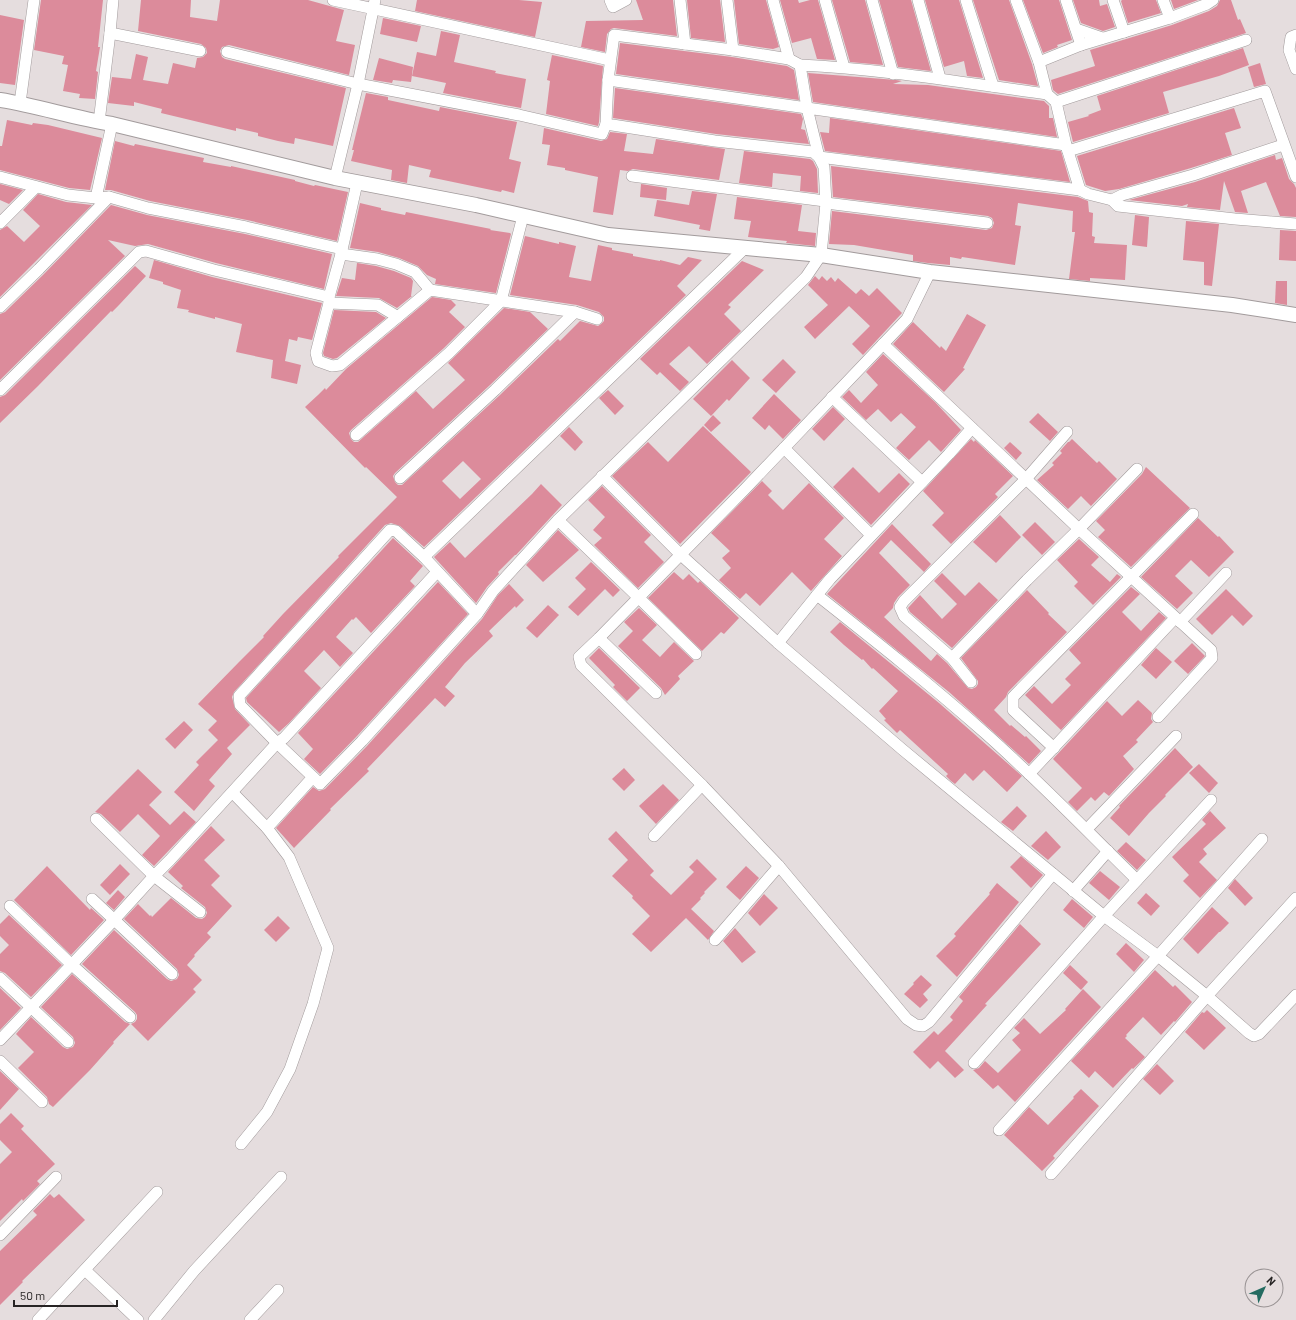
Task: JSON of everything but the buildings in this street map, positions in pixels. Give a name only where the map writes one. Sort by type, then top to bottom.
[{"type":"street","points":[[20,103],[34,0]]},
{"type":"street","points":[[96,198],[106,123],[113,0]]},
{"type":"street","points":[[333,0],[374,4],[610,60]]},
{"type":"street","points":[[610,0],[613,7],[626,0]]},
{"type":"street","points":[[680,0],[685,44]]},
{"type":"street","points":[[728,0],[733,50]]},
{"type":"street","points":[[773,0],[789,59]]},
{"type":"street","points":[[825,0],[844,67]]},
{"type":"street","points":[[872,0],[892,74]]},
{"type":"street","points":[[918,0],[940,78]]},
{"type":"street","points":[[966,0],[993,86]]},
{"type":"street","points":[[1016,0],[1048,94],[1056,102],[1067,148],[1080,190]]},
{"type":"street","points":[[1066,0],[1081,45]]},
{"type":"street","points":[[1113,0],[1124,32]]},
{"type":"street","points":[[1163,0],[1170,18]]},
{"type":"street","points":[[1038,62],[1081,45],[1170,18],[1207,4],[1213,0]]},
{"type":"street","points":[[335,178],[358,84],[374,4]]},
{"type":"street","points":[[1076,29],[1102,38]]},
{"type":"street","points":[[110,33],[200,51]]},
{"type":"street","points":[[1296,34],[1291,37],[1289,50],[1296,69]]},
{"type":"street","points":[[227,52],[358,84],[519,115],[602,134],[606,124],[608,80],[614,35],[733,50],[789,59],[800,65],[844,67],[892,74],[940,78],[1048,94]]},
{"type":"street","points":[[1056,102],[1246,40]]},
{"type":"street","points":[[478,614],[424,557],[396,531],[390,530],[238,696],[240,705],[320,784],[362,741],[478,614],[493,591],[558,520],[806,277],[821,255],[825,202],[824,167],[819,157],[807,108],[800,65]]},
{"type":"street","points":[[608,80],[807,108],[1067,148],[1265,91],[1296,177]]},
{"type":"street","points":[[0,100],[20,103],[357,183],[476,205],[608,235],[821,255],[930,272],[1232,305],[1296,315]]},
{"type":"street","points":[[606,124],[715,141],[813,152],[819,157],[1080,190],[1088,194],[1112,200],[1118,206],[1296,224]]},
{"type":"street","points":[[1112,200],[1122,195],[1193,175],[1284,145]]},
{"type":"street","points":[[632,176],[987,223]]},
{"type":"street","points":[[0,177],[68,195],[96,198],[109,197],[148,208],[246,227],[377,259],[396,264],[415,272],[430,290],[575,312],[597,319]]},
{"type":"street","points":[[357,183],[342,251],[316,353],[318,361],[332,366],[340,365],[430,290]]},
{"type":"street","points":[[0,223],[36,187]]},
{"type":"street","points":[[0,307],[109,197]]},
{"type":"street","points":[[356,435],[448,353],[501,301],[523,216]]},
{"type":"street","points":[[424,557],[745,248]]},
{"type":"street","points":[[0,390],[139,252],[146,251],[329,300],[378,305],[398,317]]},
{"type":"street","points":[[930,272],[907,319],[681,555],[579,657],[581,665],[702,784],[779,866],[907,1019],[916,1025],[923,1026],[929,1022],[1053,874]]},
{"type":"street","points":[[400,478],[495,390],[575,312]]},
{"type":"street","points":[[883,344],[1079,529],[1211,650],[1212,658],[1158,717]]},
{"type":"street","points":[[832,397],[922,482]]},
{"type":"street","points":[[778,643],[830,579],[972,428]]},
{"type":"street","points":[[971,682],[952,658],[904,616],[900,607],[904,601],[1026,479],[1067,432]]},
{"type":"street","points":[[784,448],[871,535]]},
{"type":"street","points":[[952,658],[1137,469]]},
{"type":"street","points":[[602,476],[681,555],[778,643],[903,750],[1073,891],[1158,956],[1254,1036],[1259,1034],[1296,995]]},
{"type":"street","points":[[1054,748],[1013,710],[1013,696],[1193,514]]},
{"type":"street","points":[[558,520],[696,654]]},
{"type":"street","points":[[0,1040],[170,860],[277,743],[284,738],[437,572]]},
{"type":"street","points":[[1029,774],[1178,620],[1226,573]]},
{"type":"street","points":[[816,595],[931,686],[985,733],[1087,829],[1108,852],[1138,880]]},
{"type":"street","points":[[599,638],[656,693]]},
{"type":"street","points":[[1087,829],[1176,736]]},
{"type":"street","points":[[267,828],[313,777]]},
{"type":"street","points":[[654,836],[702,784]]},
{"type":"street","points":[[232,793],[267,828],[289,857],[328,948],[313,1004],[290,1069],[267,1112],[241,1144]]},
{"type":"street","points":[[974,1063],[1104,916],[1211,800]]},
{"type":"street","points":[[96,819],[154,876],[200,912]]},
{"type":"street","points":[[999,1130],[1158,956],[1262,839]]},
{"type":"street","points":[[1073,891],[1108,852]]},
{"type":"street","points":[[715,940],[779,866]]},
{"type":"street","points":[[1051,1174],[1207,996],[1296,898]]},
{"type":"street","points":[[92,899],[172,974]]},
{"type":"street","points":[[10,906],[130,1016]]},
{"type":"street","points":[[0,978],[68,1042]]},
{"type":"street","points":[[0,1061],[42,1102]]},
{"type":"street","points":[[0,1235],[56,1177]]},
{"type":"street","points":[[154,1320],[194,1271],[280,1177]]},
{"type":"street","points":[[38,1320],[157,1192]]},
{"type":"street","points":[[85,1270],[138,1320]]},
{"type":"street","points":[[250,1320],[278,1290]]}]
